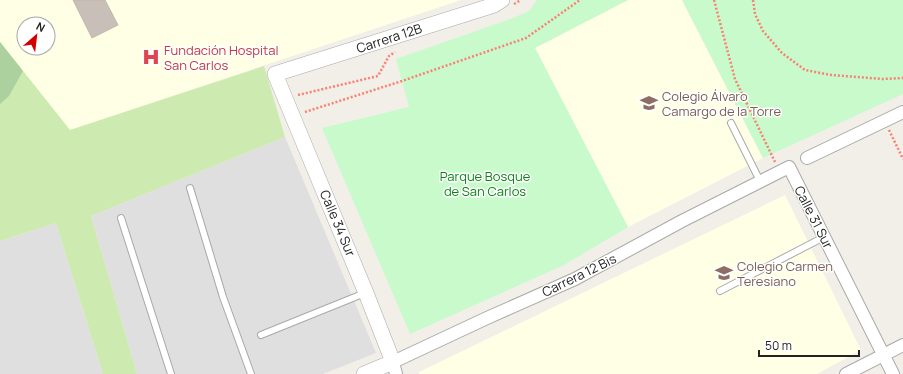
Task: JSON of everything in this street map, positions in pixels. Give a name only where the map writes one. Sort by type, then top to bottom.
[{"type":"street","name":"Carrera 12B","points":[[275,74],[494,5],[505,4]]},
{"type":"street","name":"Calle 34 Sur","points":[[275,74],[300,114],[394,368]]},
{"type":"street","points":[[807,158],[903,112]]},
{"type":"street","name":"Carrera 12 Bis","points":[[364,374],[394,368],[487,318],[576,279],[682,221],[758,176],[781,166]]},
{"type":"street","name":"Calle 31 Sur","points":[[781,166],[824,237],[893,374]]},
{"type":"street","points":[[846,374],[903,345]]},
{"type":"lane","points":[[731,123],[758,176]]},
{"type":"lane","points":[[190,188],[223,297],[251,374]]},
{"type":"lane","points":[[121,218],[171,374]]},
{"type":"lane","points":[[720,291],[824,237]]},
{"type":"lane","points":[[261,336],[366,293]]},
{"type":"path","points":[[505,4],[520,0]]},
{"type":"path","points":[[300,114],[402,81],[526,38],[580,0]]},
{"type":"path","points":[[714,0],[735,79],[781,166],[758,176]]},
{"type":"path","points":[[753,0],[754,14],[763,30],[782,53],[805,70],[831,75],[883,79],[903,78]]},
{"type":"path","points":[[300,102],[297,95],[378,76],[389,56],[400,48]]},
{"type":"path","points":[[884,121],[903,159]]},
{"type":"shaded area","name":"Fundación Hospital San Carlos","points":[[0,0],[461,0],[70,130],[0,42]]},
{"type":"shaded area","name":"Colegio Álvaro Camargo de la Torre","points":[[628,0],[682,0],[763,158],[628,227],[535,48]]},
{"type":"shaded area","points":[[285,137],[376,353],[323,374],[137,374],[91,216]]},
{"type":"shaded area","name":"Colegio Carmen Teresiano","points":[[785,195],[861,350],[817,374],[419,374],[419,372]]},
{"type":"shaded area","points":[[56,223],[103,374],[0,374],[0,241]]},
{"type":"green space","name":"Parque Bosque de San Carlos","points":[[537,0],[628,0],[535,48],[628,227],[564,265],[410,334],[322,128],[409,107],[396,59],[513,18],[529,11]]},
{"type":"green space","points":[[682,0],[903,0],[903,94],[763,158]]},
{"type":"green space","points":[[0,42],[70,130],[264,66],[285,137],[91,216],[137,374],[103,374],[56,223],[0,241]]},
{"type":"green space","points":[[0,42],[23,71],[9,96],[0,104]]},
{"type":"building","points":[[73,0],[105,0],[118,25],[92,38]]},
{"type":"place","name":"Fundación Hospital San Carlos","points":[[151,57]]},
{"type":"place","name":"Colegio Álvaro Camargo de la Torre","points":[[649,103]]},
{"type":"place","name":"Colegio Carmen Teresiano","points":[[724,273]]}]
